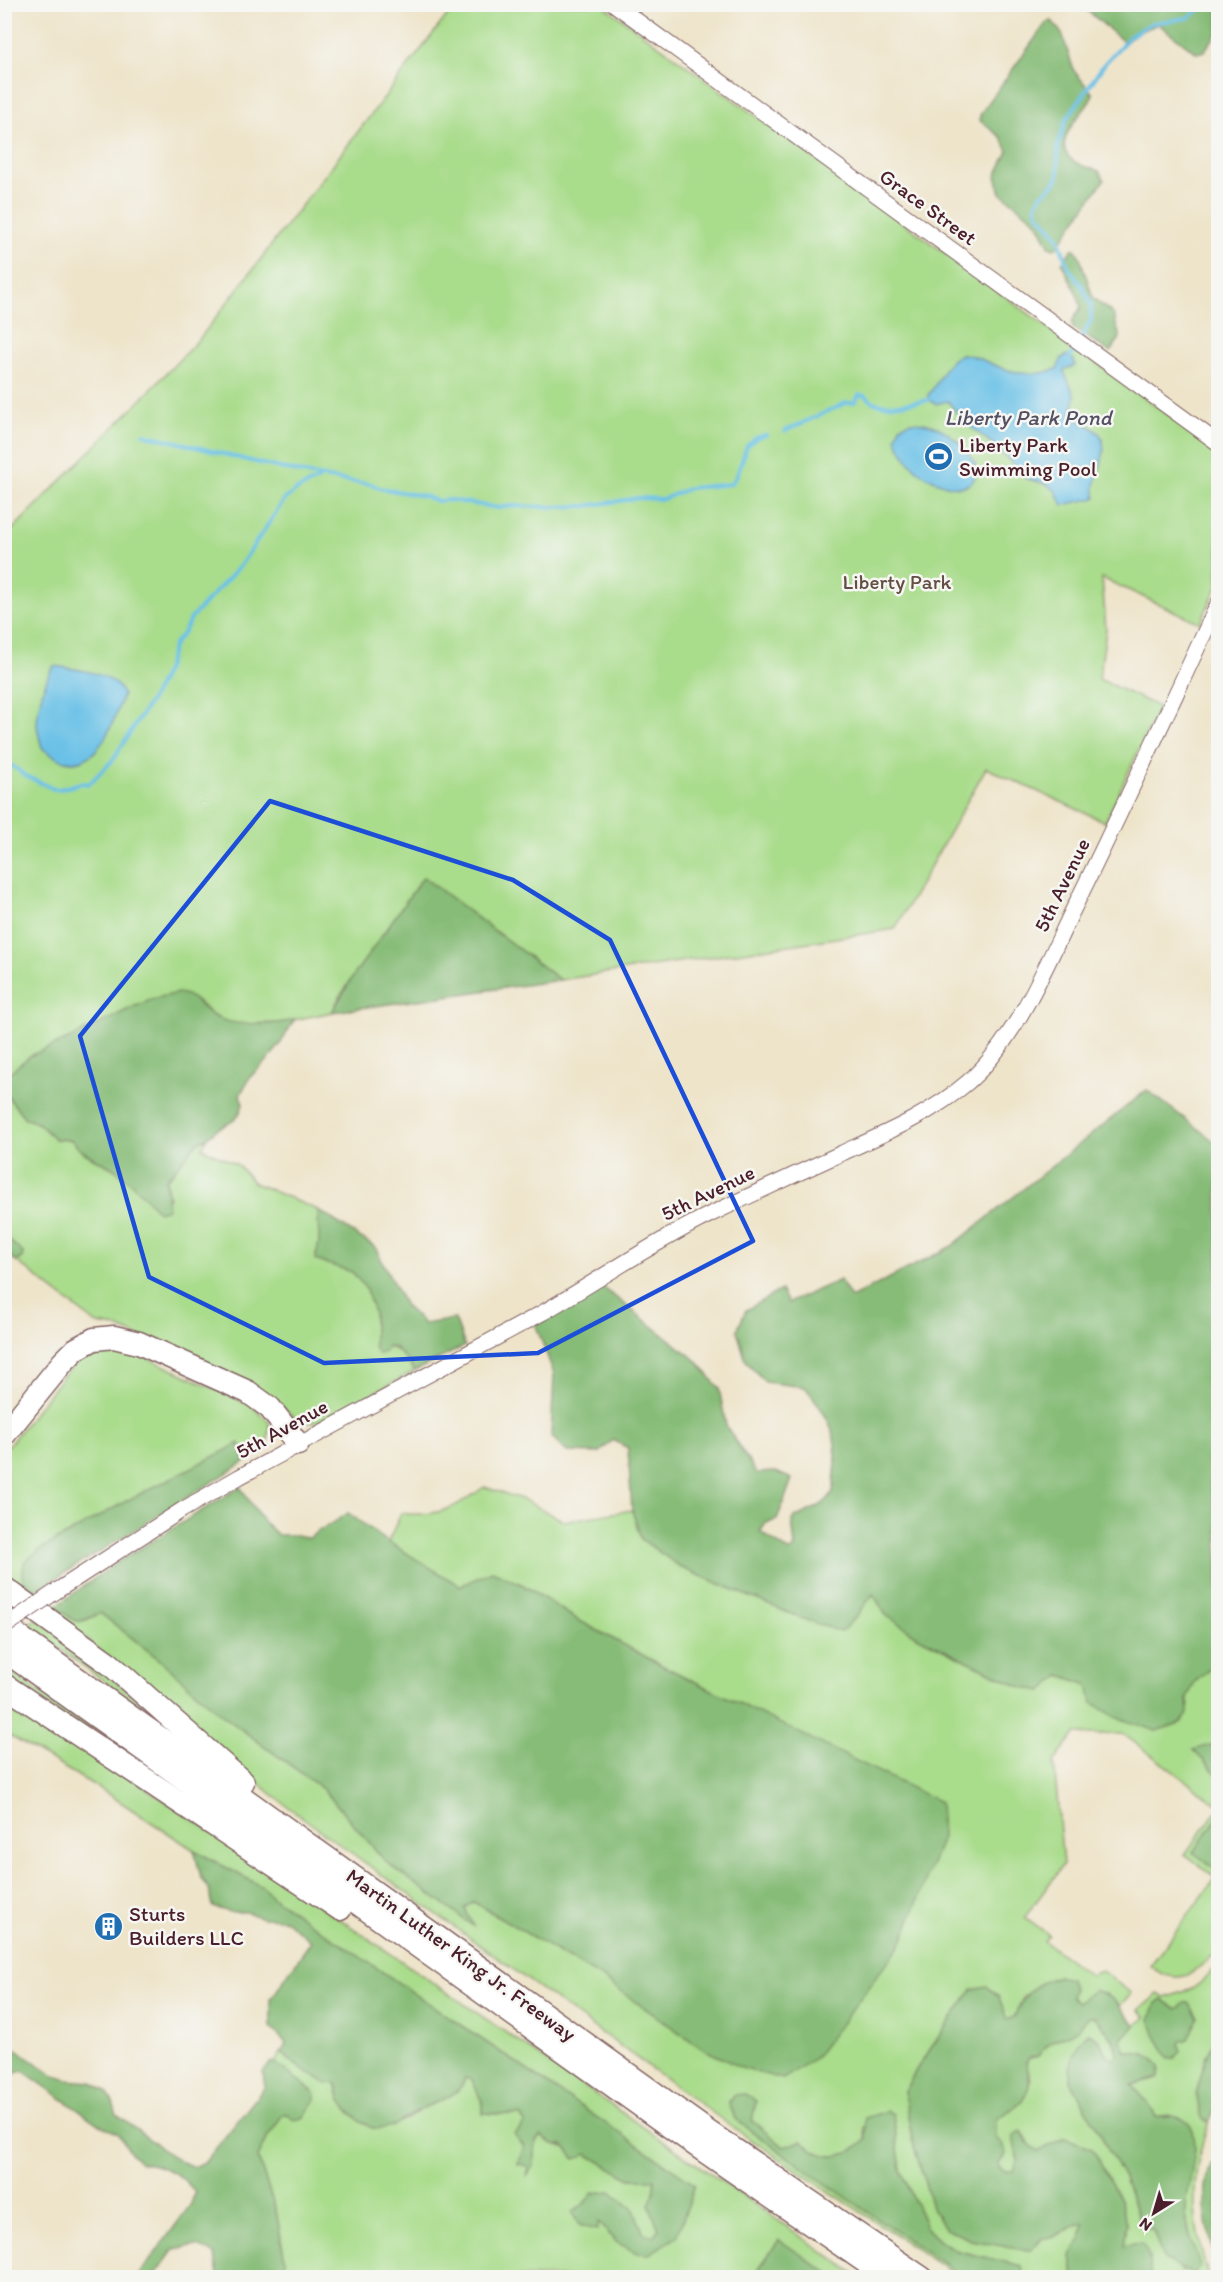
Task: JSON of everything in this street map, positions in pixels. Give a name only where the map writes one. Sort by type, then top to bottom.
[{"type":"highway","points":[[4,1435],[76,1349],[94,1339],[114,1337],[139,1343],[248,1392],[270,1408],[298,1444]]},
{"type":"highway","points":[[4,1588],[110,1664],[253,1791],[433,1924],[462,1956]]},
{"type":"highway","name":"Martin Luther King Jr. Freeway","points":[[4,1626],[717,2138],[922,2277]]},
{"type":"highway","name":"Martin Luther King Jr. Freeway","points":[[4,1650],[787,2210],[889,2277]]},
{"type":"highway","points":[[4,1685],[410,1955],[535,2030]]},
{"type":"street","name":"Grace Street","points":[[614,4],[1218,443]]},
{"type":"street","name":"5th Avenue","points":[[4,1626],[182,1510],[298,1444],[552,1307],[669,1235],[892,1131],[969,1082],[1004,1041],[1049,959],[1144,766],[1218,603]]},
{"type":"highlighted area","points":[[270,801],[513,880],[610,940],[753,1241],[538,1353],[324,1363],[149,1277],[80,1036]]},
{"type":"green space","points":[[1164,4],[1218,5],[1218,32],[1204,51],[1197,53],[1158,24],[1136,33],[1125,43],[1081,5],[1132,5],[1138,8]]},
{"type":"green space","name":"Liberty Park","points":[[455,5],[603,5],[1218,451],[1218,585],[1200,623],[1102,578],[1106,630],[1099,679],[1159,707],[1105,822],[986,768],[895,929],[560,980],[423,877],[340,996],[332,1012],[280,1023],[232,1024],[212,1015],[196,1000],[133,1007],[8,1074],[5,1081],[5,524],[13,529],[201,337]]},
{"type":"green space","points":[[1052,21],[1062,34],[1074,71],[1093,94],[1068,133],[1065,149],[1067,155],[1073,160],[1099,171],[1104,180],[1057,247],[1053,249],[1037,222],[1001,193],[996,176],[1008,151],[1001,137],[979,120],[981,113],[1047,22]]},
{"type":"green space","points":[[1072,249],[1075,249],[1079,255],[1093,298],[1113,314],[1120,338],[1110,352],[1073,328],[1072,322],[1081,307],[1062,263]]},
{"type":"green space","points":[[423,877],[560,980],[332,1012],[354,975]]},
{"type":"green space","points":[[178,993],[193,999],[212,1015],[229,1022],[264,1024],[294,1020],[279,1046],[250,1077],[240,1095],[243,1104],[238,1116],[232,1122],[199,1141],[166,1180],[168,1209],[159,1212],[129,1181],[112,1168],[82,1151],[72,1140],[55,1139],[39,1124],[25,1118],[5,1093],[5,1081],[8,1074],[30,1056],[133,1007]]},
{"type":"green space","points":[[1147,1090],[1218,1144],[1218,1456],[1210,1484],[1218,1518],[1218,1661],[1196,1681],[1187,1697],[1188,1714],[1182,1722],[1156,1731],[1115,1717],[1092,1702],[1088,1685],[1061,1675],[1042,1691],[1019,1686],[919,1637],[886,1615],[873,1594],[841,1632],[803,1619],[682,1568],[641,1539],[632,1510],[628,1448],[613,1440],[599,1453],[567,1452],[551,1436],[554,1374],[535,1323],[601,1286],[697,1361],[719,1388],[726,1426],[756,1473],[776,1472],[792,1479],[777,1520],[766,1523],[760,1532],[790,1552],[795,1547],[792,1520],[820,1505],[830,1497],[833,1491],[836,1458],[834,1436],[826,1417],[805,1387],[765,1382],[746,1361],[737,1330],[746,1310],[781,1290],[788,1303],[840,1280],[851,1298],[952,1246]]},
{"type":"green space","points":[[4,1093],[25,1118],[39,1124],[55,1139],[72,1140],[86,1154],[126,1178],[154,1206],[169,1198],[166,1180],[199,1141],[207,1139],[202,1148],[238,1165],[254,1183],[318,1210],[319,1243],[315,1260],[344,1268],[359,1278],[373,1306],[376,1328],[374,1347],[394,1349],[415,1371],[320,1421],[311,1423],[295,1418],[267,1394],[117,1327],[97,1324],[16,1261],[22,1258],[23,1253],[5,1236]]},
{"type":"green space","points":[[318,1210],[375,1247],[405,1306],[424,1324],[455,1319],[465,1346],[415,1371],[396,1348],[387,1346],[385,1352],[378,1354],[374,1347],[374,1313],[366,1289],[352,1272],[315,1260],[319,1243]]},
{"type":"green space","points":[[4,1236],[23,1253],[22,1258],[16,1261],[5,1253]]},
{"type":"green space","points":[[116,1347],[130,1350],[250,1405],[269,1422],[269,1436],[264,1446],[245,1462],[240,1443],[43,1548],[25,1587],[32,1593],[28,1595],[5,1576],[5,1450],[63,1376],[87,1354],[101,1348]]},
{"type":"green space","points":[[240,1443],[245,1462],[32,1593],[26,1586],[23,1575],[24,1562],[43,1548],[128,1500]]},
{"type":"green space","points":[[240,1487],[263,1521],[278,1535],[309,1538],[348,1513],[388,1542],[460,1586],[492,1571],[523,1585],[576,1619],[659,1664],[940,1802],[942,1838],[901,1944],[816,2057],[783,2079],[744,2069],[703,2049],[602,1978],[474,1902],[465,1908],[473,1926],[386,1862],[324,1790],[222,1715],[160,1660],[100,1613],[85,1620],[76,1621],[56,1606],[115,1564]]},
{"type":"green space","points":[[484,1487],[522,1499],[564,1521],[632,1510],[641,1539],[682,1568],[803,1619],[858,1614],[873,1593],[886,1615],[919,1637],[1019,1686],[1042,1691],[1061,1675],[1088,1685],[1156,1731],[1182,1722],[1189,1706],[1187,1697],[1196,1681],[1218,1661],[1218,1743],[1194,1751],[1218,1775],[1218,1805],[1123,1734],[1075,1734],[1054,1762],[1063,1865],[1025,1917],[1049,1935],[1044,1941],[1090,1975],[1102,1971],[1131,1993],[1120,2006],[1104,1992],[1078,2002],[1071,1997],[1073,1989],[1024,1995],[1014,2018],[1006,2020],[999,1997],[972,1989],[918,2067],[904,2092],[912,2139],[933,2210],[946,2229],[971,2240],[1030,2250],[1042,2238],[1054,2237],[1084,2223],[1081,2238],[1071,2256],[1074,2275],[1078,2277],[1023,2277],[1022,2266],[958,2251],[938,2240],[926,2227],[901,2170],[893,2115],[864,2127],[866,2140],[849,2152],[834,2156],[818,2153],[801,2141],[784,2147],[752,2121],[751,2115],[729,2102],[735,2119],[964,2277],[959,2277],[738,2131],[321,1831],[279,1800],[51,1610],[56,1606],[77,1621],[86,1620],[100,1613],[160,1660],[222,1715],[324,1790],[386,1862],[472,1925],[465,1908],[474,1902],[602,1978],[703,2049],[771,1720],[576,1619],[523,1585],[492,1571],[460,1587],[388,1542],[401,1513],[436,1513],[455,1506]]},
{"type":"green space","points":[[36,1619],[77,1648],[172,1730],[27,1625]]},
{"type":"green space","points":[[4,1667],[135,1759],[133,1761],[5,1678]]},
{"type":"green space","points":[[5,1695],[327,1911],[860,2277],[834,2277],[779,2240],[753,2277],[288,2277],[276,2211],[258,2158],[265,2141],[283,2114],[288,2114],[315,2093],[275,2063],[281,2053],[294,2064],[336,2083],[340,2099],[351,2113],[373,2128],[408,2119],[422,2108],[454,2093],[465,2078],[471,2078],[483,2104],[483,2113],[520,2115],[525,2123],[515,2135],[524,2147],[518,2163],[528,2166],[527,2176],[534,2164],[536,2141],[541,2136],[554,2145],[587,2154],[630,2179],[655,2178],[654,2193],[649,2205],[659,2229],[653,2236],[644,2235],[634,2210],[593,2193],[581,2207],[598,2221],[616,2242],[676,2237],[695,2184],[272,1897],[264,1888],[194,1850],[102,1790],[5,1733]]},
{"type":"green space","points":[[1218,1743],[1218,1775],[1193,1750]]},
{"type":"green space","points":[[1218,1809],[1218,1817],[1193,1852],[1218,1871],[1218,1952],[1191,1974],[1173,1977],[1150,1966],[1216,1878],[1185,1854]]},
{"type":"green space","points":[[1218,1817],[1218,1871],[1193,1852]]},
{"type":"green space","points":[[194,1850],[264,1888],[272,1897],[695,2184],[677,2237],[649,2254],[637,2253],[616,2242],[599,2222],[597,2230],[579,2225],[572,2212],[581,2207],[593,2193],[611,2191],[634,2210],[644,2234],[653,2236],[659,2229],[649,2205],[654,2193],[654,2179],[630,2179],[587,2154],[575,2159],[564,2146],[554,2145],[541,2136],[536,2141],[534,2164],[526,2178],[528,2166],[518,2164],[524,2146],[515,2135],[525,2123],[520,2115],[483,2113],[483,2104],[471,2078],[465,2078],[459,2089],[449,2097],[425,2107],[394,2125],[380,2129],[369,2127],[360,2121],[341,2100],[336,2083],[327,2084],[294,2064],[282,2053],[286,2043],[271,2027],[271,1999],[311,1941],[284,1919],[263,1918],[246,1912],[230,1912],[214,1907],[209,1889],[201,1877]]},
{"type":"green space","points":[[1218,1964],[1218,2032],[1206,2058],[1196,2094],[1202,2118],[1209,2122],[1198,2162],[1195,2200],[1199,2237],[1209,2277],[1148,2277],[1150,2276],[1140,2243],[1124,2246],[1127,2223],[1120,2200],[1092,2148],[1065,2138],[1039,2151],[1030,2145],[1025,2135],[1014,2137],[1018,2161],[1013,2171],[1004,2171],[999,2168],[999,2163],[1005,2158],[1003,2144],[996,2138],[996,2118],[1014,2109],[1031,2079],[1026,2063],[1029,2058],[1038,2056],[1051,2042],[1075,2031],[1089,2016],[1096,2017],[1113,2040],[1117,2057],[1111,2059],[1105,2053],[1099,2039],[1070,2079],[1124,2178],[1142,2227],[1153,2230],[1163,2259],[1174,2264],[1183,2272],[1190,2236],[1186,2216],[1186,2199],[1195,2148],[1169,2115],[1156,2117],[1147,2102],[1131,2084],[1158,2078],[1145,2053],[1126,2052],[1121,2040],[1146,2017],[1139,2010],[1158,1994],[1165,1998],[1192,1989],[1203,1981]],"holes":[[[1163,2000],[1177,2009],[1185,2003],[1179,2045],[1156,2003]]]},
{"type":"green space","points":[[1058,1976],[1070,1979],[1073,1989],[1071,1997],[1078,2002],[1094,1990],[1107,1995],[1122,2009],[1135,2026],[1121,2040],[1126,2052],[1150,2056],[1160,2067],[1159,2078],[1132,2085],[1156,2117],[1176,2117],[1188,2123],[1194,2135],[1195,2150],[1186,2202],[1186,2217],[1200,2266],[1196,2273],[1183,2270],[1163,2260],[1153,2230],[1142,2227],[1124,2178],[1070,2079],[1074,2053],[1080,2041],[1089,2033],[1099,2039],[1105,2053],[1111,2059],[1117,2056],[1113,2039],[1096,2017],[1089,2016],[1077,2030],[1051,2042],[1038,2056],[1029,2058],[1026,2062],[1029,2073],[1028,2090],[1020,2103],[996,2119],[996,2138],[1003,2144],[1006,2154],[999,2163],[999,2168],[1004,2171],[1013,2171],[1018,2160],[1013,2137],[1021,2131],[1030,2145],[1039,2151],[1065,2138],[1092,2148],[1120,2200],[1127,2223],[1124,2246],[1140,2243],[1143,2246],[1149,2258],[1150,2276],[1148,2278],[1078,2278],[1074,2275],[1071,2256],[1081,2238],[1084,2223],[1072,2226],[1054,2237],[1042,2238],[1031,2250],[1023,2250],[971,2240],[946,2229],[933,2210],[912,2139],[904,2092],[918,2067],[972,1989],[987,1986],[999,1997],[1007,2020],[1014,2017],[1030,1991],[1041,1983]]},
{"type":"green space","points":[[1163,2000],[1177,2009],[1189,2003],[1198,2017],[1188,2039],[1180,2041],[1181,2052],[1173,2059],[1169,2059],[1150,2020],[1156,2003]]},
{"type":"green space","points":[[1218,2032],[1218,2102],[1209,2122],[1202,2118],[1196,2094],[1206,2058]]},
{"type":"green space","points":[[5,2042],[54,2075],[67,2080],[92,2082],[106,2091],[117,2115],[177,2160],[194,2167],[205,2162],[265,2087],[263,2073],[271,2062],[315,2093],[315,2101],[303,2118],[293,2120],[288,2114],[283,2114],[265,2141],[258,2158],[276,2211],[288,2277],[218,2276],[215,2255],[200,2247],[191,2246],[174,2249],[154,2277],[138,2277],[191,2204],[195,2193],[185,2181],[172,2172],[141,2163],[118,2133],[101,2126],[23,2071],[15,2073],[5,2086]]},
{"type":"green space","points":[[745,2094],[756,2101],[752,2121],[784,2147],[801,2141],[818,2153],[826,2155],[834,2156],[849,2152],[866,2140],[865,2118],[887,2111],[893,2114],[901,2170],[926,2227],[938,2240],[958,2251],[1022,2266],[1023,2277],[964,2277],[735,2119],[729,2102],[734,2095]]},
{"type":"green space","points":[[1217,2163],[1218,2269],[1205,2206],[1205,2193],[1211,2164]]},
{"type":"green space","points":[[779,2240],[834,2277],[753,2277]]},
{"type":"water","name":"Liberty Park Pond","points":[[961,354],[1024,373],[1040,373],[1057,369],[1062,358],[1067,355],[1074,360],[1075,366],[1065,369],[1064,372],[1075,396],[1072,413],[1078,420],[1098,432],[1103,444],[1104,452],[1095,490],[1096,498],[1063,505],[1055,490],[1044,483],[1027,479],[1022,475],[999,449],[964,422],[948,401],[936,404],[929,400],[928,395],[946,367]]},
{"type":"water","name":"Liberty Park Swimming Pool","points":[[910,422],[937,427],[958,442],[975,464],[974,479],[969,484],[954,486],[936,481],[916,469],[904,455],[896,438],[900,426]]},
{"type":"water","points":[[54,666],[83,670],[103,677],[119,687],[123,695],[104,739],[96,751],[85,759],[73,762],[59,759],[42,748],[37,726],[39,709],[44,686]]},
{"type":"waterway","points":[[1081,340],[1091,320],[1091,304],[1068,267],[1058,237],[1036,211],[1041,195],[1054,184],[1058,177],[1058,145],[1066,120],[1105,63],[1130,36],[1152,23],[1188,18],[1207,4]]},
{"type":"waterway","points":[[1070,357],[1077,347]]},
{"type":"waterway","points":[[785,431],[846,403],[855,402],[859,395],[881,404],[929,400]]},
{"type":"waterway","points":[[143,434],[285,469],[371,484],[379,488],[424,496],[437,501],[450,500],[499,508],[586,506],[639,498],[663,499],[690,488],[731,484],[737,475],[747,446],[756,438],[766,435]]},
{"type":"waterway","points":[[4,760],[26,776],[54,789],[81,783],[89,784],[112,761],[151,700],[166,671],[174,644],[192,617],[240,566],[285,499],[319,479]]},
{"type":"place","name":"Liberty Park Swimming Pool","points":[[938,457]]},
{"type":"place","name":"Sturts Builders LLC","points":[[108,1926]]}]
